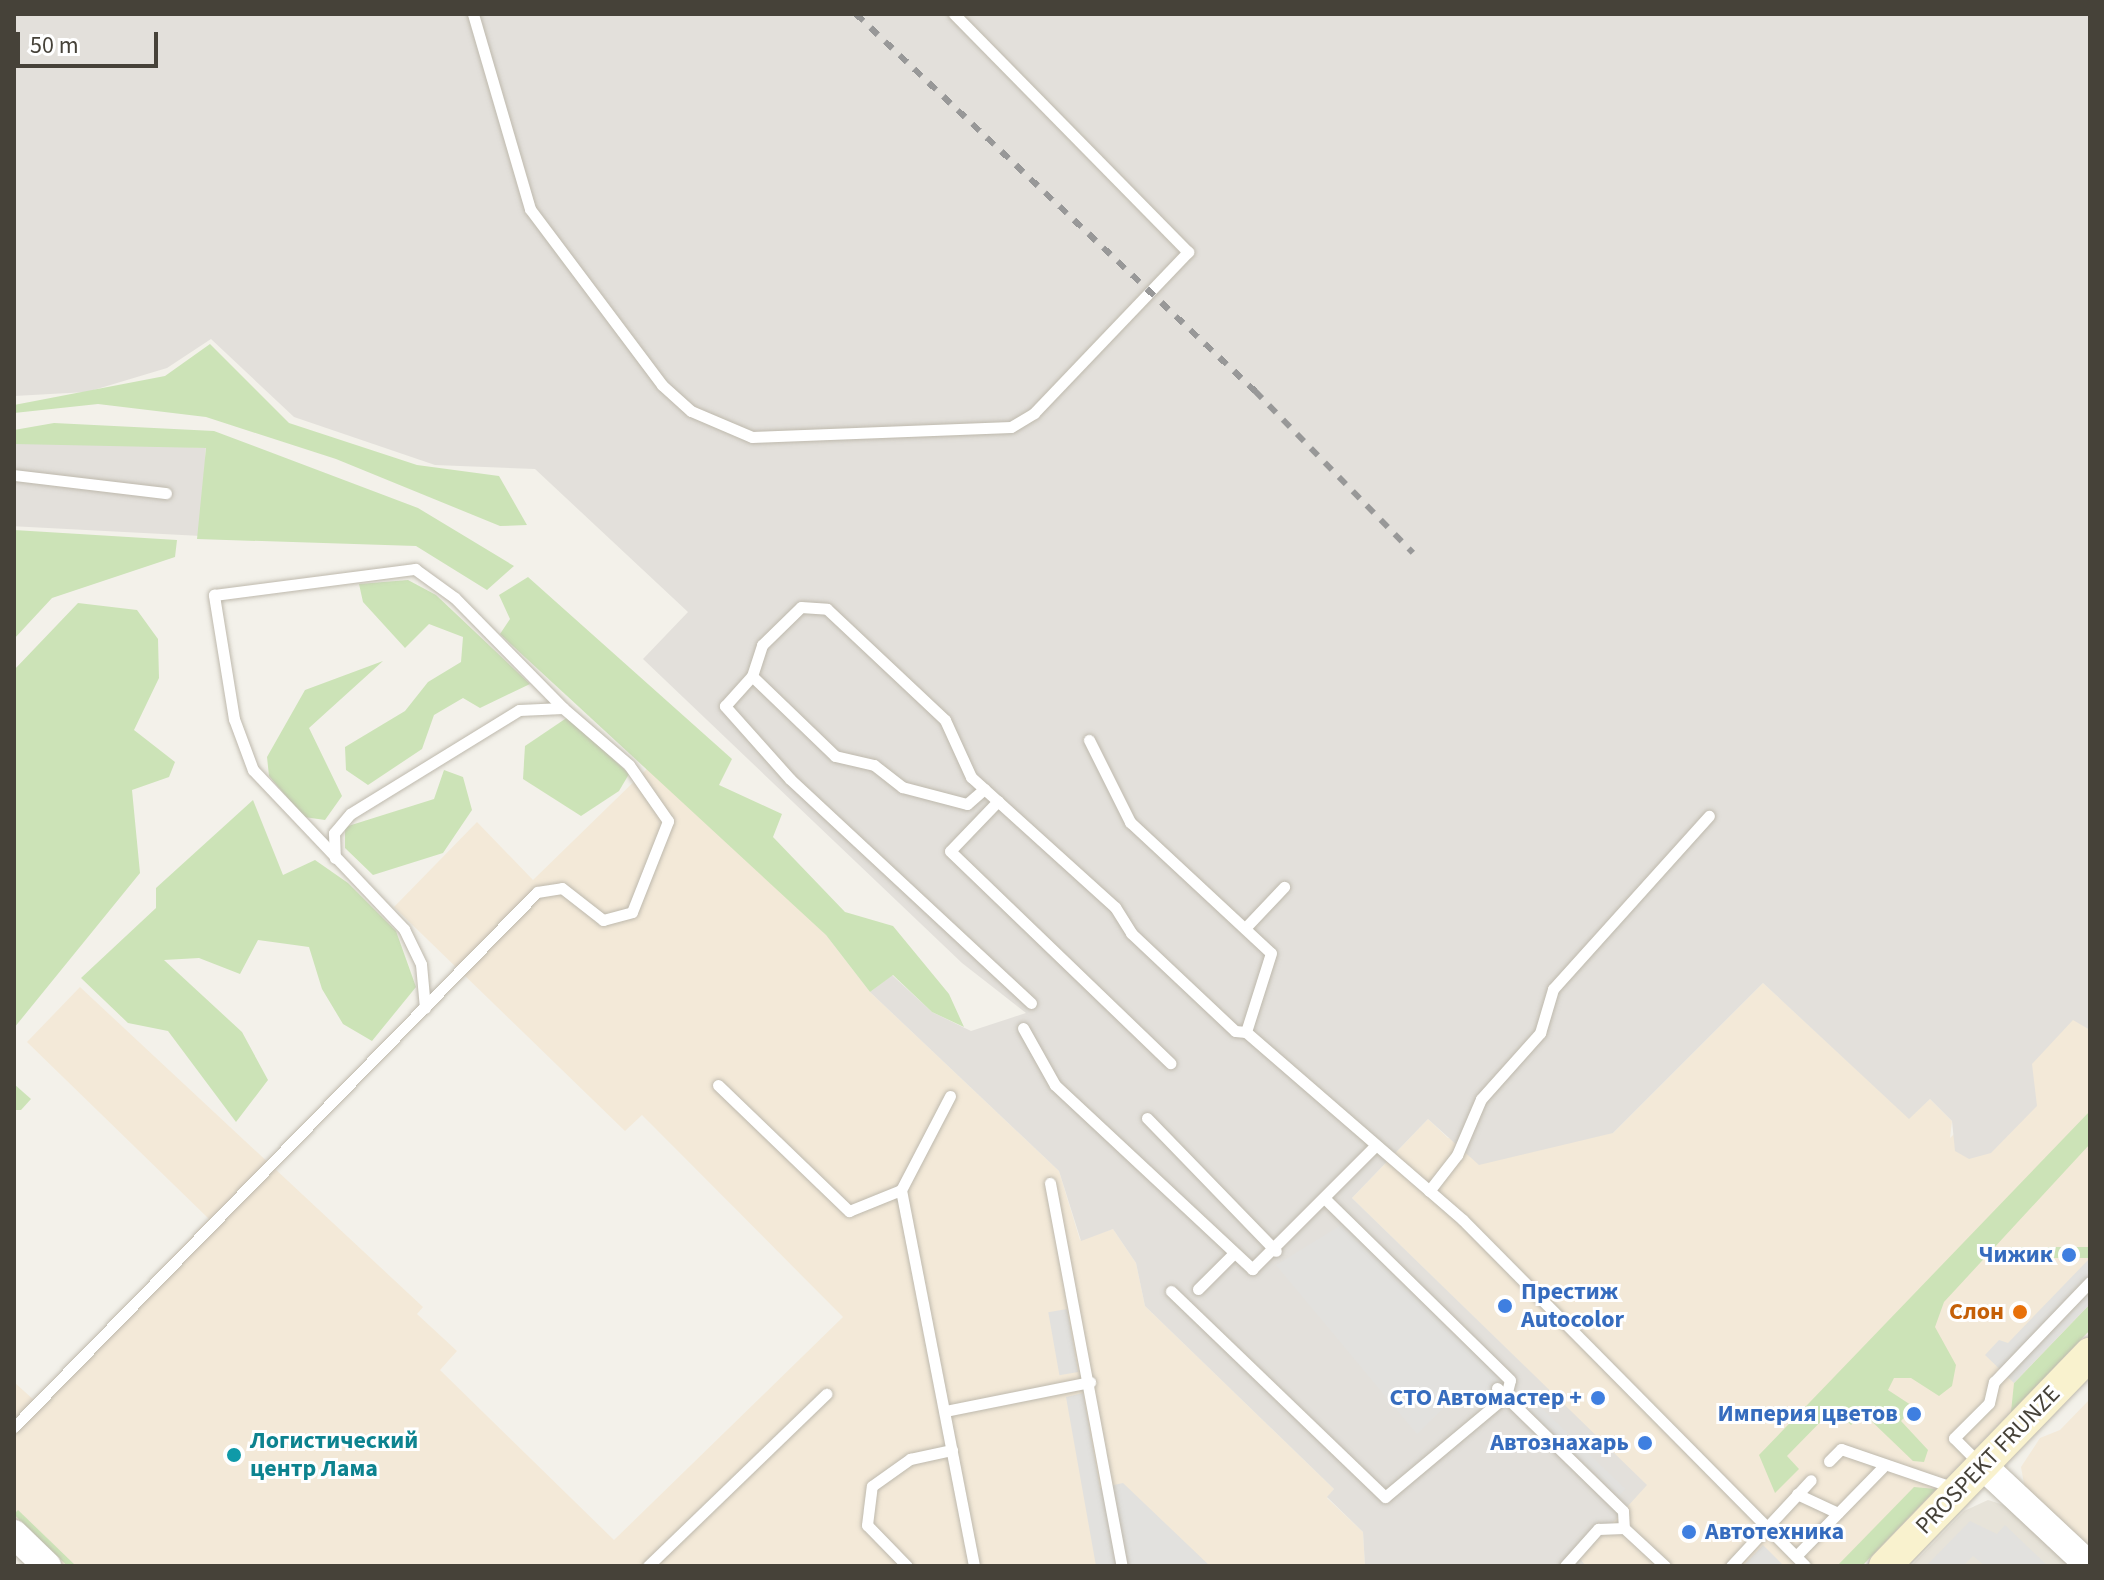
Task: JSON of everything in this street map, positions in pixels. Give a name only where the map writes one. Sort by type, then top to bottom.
[{"type":"main road","name":"PROSPEKT FRUNZE","points":[[1885,1566],[2090,1354]]},
{"type":"street","points":[[1983,1466],[2090,1566]]},
{"type":"street","points":[[14,1534],[47,1566]]},
{"type":"lane","points":[[473,14],[530,209],[662,385],[691,411],[752,437],[1011,427],[1034,413],[1188,252],[954,14]]},
{"type":"lane","points":[[14,475],[166,493]]},
{"type":"lane","points":[[14,1427],[425,1008],[537,892],[562,888],[603,920],[632,912],[654,871],[668,821],[629,765],[563,708],[455,598],[415,569],[214,595],[234,719],[253,770],[404,929],[421,964],[425,1008]]},
{"type":"lane","points":[[1031,1003],[790,779],[725,706],[752,676],[762,645],[801,607],[827,609],[945,720],[984,789],[1115,907],[1131,933],[1223,1020],[1246,1032],[1429,1191],[1805,1566]]},
{"type":"lane","points":[[752,676],[835,756],[874,765],[902,787],[967,804],[984,789]]},
{"type":"lane","points":[[335,858],[334,833],[350,814],[519,710],[563,708]]},
{"type":"lane","points":[[1089,740],[1130,822],[1247,926],[1271,953],[1246,1032]]},
{"type":"lane","points":[[998,801],[950,851],[1170,1063]]},
{"type":"lane","points":[[1429,1191],[1457,1155],[1481,1099],[1540,1033],[1553,989],[1709,816]]},
{"type":"lane","points":[[1247,926],[1284,887]]},
{"type":"lane","points":[[1023,1028],[1055,1085],[1231,1256],[1252,1269],[1276,1251],[1376,1145]]},
{"type":"lane","points":[[718,1085],[849,1211],[901,1190]]},
{"type":"lane","points":[[950,1096],[901,1190],[974,1566]]},
{"type":"lane","points":[[1147,1118],[1276,1251]]},
{"type":"lane","points":[[1050,1183],[1090,1382],[1122,1566]]},
{"type":"lane","points":[[1171,1291],[1385,1497],[1502,1392],[1510,1380],[1326,1200]]},
{"type":"lane","points":[[1198,1289],[1231,1256]]},
{"type":"lane","points":[[1983,1466],[1954,1438],[1989,1403],[1994,1382],[2090,1282]]},
{"type":"lane","points":[[945,1411],[1090,1382]]},
{"type":"lane","points":[[1502,1392],[1623,1511],[1624,1528],[1665,1566]]},
{"type":"lane","points":[[648,1566],[826,1394]]},
{"type":"lane","points":[[1829,1461],[1841,1449],[1882,1468],[1959,1489]]},
{"type":"lane","points":[[907,1566],[867,1525],[872,1486],[910,1459],[952,1450]]},
{"type":"lane","points":[[1796,1556],[1838,1513],[1852,1492],[1882,1468]]},
{"type":"lane","points":[[1731,1566],[1811,1480]]},
{"type":"lane","points":[[1797,1494],[1838,1513]]},
{"type":"lane","points":[[1565,1566],[1598,1529],[1624,1528]]},
{"type":"shaded area","points":[[14,14],[2090,14],[2090,1030],[2073,1020],[2032,1064],[2037,1106],[1991,1153],[1969,1159],[1955,1151],[1952,1121],[1930,1099],[1909,1119],[1763,983],[1613,1133],[1479,1165],[1428,1119],[1352,1198],[1647,1485],[1580,1559],[1586,1566],[1365,1566],[1363,1532],[1327,1497],[1334,1489],[1145,1306],[1136,1263],[1113,1229],[1081,1241],[1059,1171],[870,992],[892,975],[932,1012],[971,1031],[1026,1013],[962,963],[643,659],[688,612],[535,469],[435,465],[294,417],[211,339],[167,368],[87,392],[14,396]]},
{"type":"shaded area","points":[[14,438],[206,448],[201,536],[14,526]]},
{"type":"shaded area","points":[[651,765],[826,935],[870,992],[1059,1171],[1080,1240],[1113,1229],[1136,1263],[1145,1306],[1334,1489],[1327,1498],[1363,1532],[1365,1566],[56,1566],[14,1526],[14,1382],[35,1401],[209,1219],[27,1042],[80,987],[423,1307],[417,1314],[457,1351],[440,1370],[614,1540],[843,1317],[642,1115],[625,1131],[394,907],[477,822],[533,880]]},
{"type":"shaded area","points":[[1763,983],[1909,1118],[1930,1099],[1952,1121],[1950,1138],[2073,1019],[2090,1030],[2090,1330],[1862,1566],[1586,1566],[1579,1560],[1646,1485],[1352,1198],[1428,1119],[1448,1138],[1613,1133]]},
{"type":"shaded area","points":[[1343,1224],[1504,1382],[1474,1409],[1458,1394],[1417,1434],[1276,1265]]},
{"type":"shaded area","points":[[2090,1258],[2090,1304],[2014,1383],[1985,1355],[1999,1340],[2008,1343]]},
{"type":"shaded area","points":[[1067,1309],[1078,1372],[1059,1375],[1048,1312]]},
{"type":"shaded area","points":[[1524,1391],[1625,1489],[1618,1496],[1517,1398]]},
{"type":"shaded area","points":[[1083,1393],[1100,1488],[1123,1483],[1210,1566],[1096,1566],[1066,1397]]},
{"type":"shaded area","points":[[2090,1399],[2090,1553],[2025,1489],[2021,1467],[2040,1438],[2060,1430]]},
{"type":"shaded area","points":[[1988,1500],[2016,1509],[2076,1566],[1911,1566],[1964,1511]]},
{"type":"shaded area","points":[[1970,1521],[1997,1534],[2005,1525],[2048,1566],[1985,1566],[1973,1556],[1963,1566],[1926,1566]]},
{"type":"shaded area","points":[[1763,1545],[1784,1566],[1743,1566]]},
{"type":"green space","points":[[210,344],[289,423],[417,465],[499,476],[527,525],[500,526],[336,459],[206,417],[98,404],[14,413],[14,405],[165,376]]},
{"type":"green space","points":[[54,423],[214,431],[418,508],[514,566],[487,590],[416,546],[197,539],[206,448],[14,444],[14,430]]},
{"type":"green space","points":[[14,530],[177,540],[175,557],[52,598],[14,639]]},
{"type":"green space","points":[[528,577],[732,759],[719,785],[782,814],[773,837],[845,912],[893,926],[949,994],[964,1027],[932,1012],[893,975],[870,992],[826,935],[500,634],[510,619],[499,595]]},
{"type":"green space","points":[[408,580],[436,595],[530,684],[480,708],[463,698],[434,715],[422,749],[368,785],[346,770],[345,747],[405,711],[428,682],[461,662],[463,637],[429,624],[405,648],[363,602],[359,584]]},
{"type":"green space","points":[[78,603],[137,610],[158,639],[159,678],[134,730],[175,762],[169,777],[132,790],[140,873],[14,1028],[14,670]]},
{"type":"green space","points":[[383,661],[309,728],[342,796],[325,820],[304,817],[269,776],[267,757],[305,690]]},
{"type":"green space","points":[[568,717],[629,774],[619,791],[581,816],[523,779],[525,746]]},
{"type":"green space","points":[[444,770],[463,777],[472,810],[443,853],[373,875],[345,848],[345,827],[434,799]]},
{"type":"green space","points":[[253,800],[283,875],[315,860],[348,883],[396,931],[416,987],[372,1041],[343,1024],[322,989],[309,947],[258,940],[240,974],[199,958],[164,960],[242,1032],[268,1080],[236,1122],[168,1031],[128,1023],[81,978],[156,908],[156,888]]},
{"type":"green space","points":[[14,1084],[31,1099],[21,1110],[14,1110]]},
{"type":"green space","points":[[2090,1111],[2090,1144],[1944,1302],[1935,1327],[1956,1365],[1952,1386],[1939,1396],[1911,1378],[1894,1378],[1888,1390],[1914,1407],[1901,1421],[1928,1450],[1924,1462],[1913,1461],[1863,1413],[1851,1425],[1834,1408],[1787,1456],[1799,1469],[1775,1493],[1759,1455]]},
{"type":"green space","points":[[1987,1247],[2090,1247],[2090,1258],[1987,1258]]},
{"type":"green space","points":[[2090,1304],[2090,1330],[2011,1412],[2014,1383]]},
{"type":"green space","points":[[1914,1487],[1936,1489],[1862,1566],[1837,1566]]},
{"type":"green space","points":[[18,1510],[76,1566],[67,1566],[14,1514]]},
{"type":"railway","points":[[856,14],[1255,391],[1413,553]]},
{"type":"place","name":"Чижик","points":[[2069,1255]]},
{"type":"place","name":"Престиж Autocolor","points":[[1505,1306]]},
{"type":"place","name":"Слон","points":[[2020,1312]]},
{"type":"place","name":"СТО Автомастер +","points":[[1598,1398]]},
{"type":"place","name":"Империя цветов","points":[[1914,1414]]},
{"type":"place","name":"Автознахарь","points":[[1645,1443]]},
{"type":"place","name":"Логистический центр Лама","points":[[234,1455]]},
{"type":"place","name":"Автотехника","points":[[1689,1532]]}]
